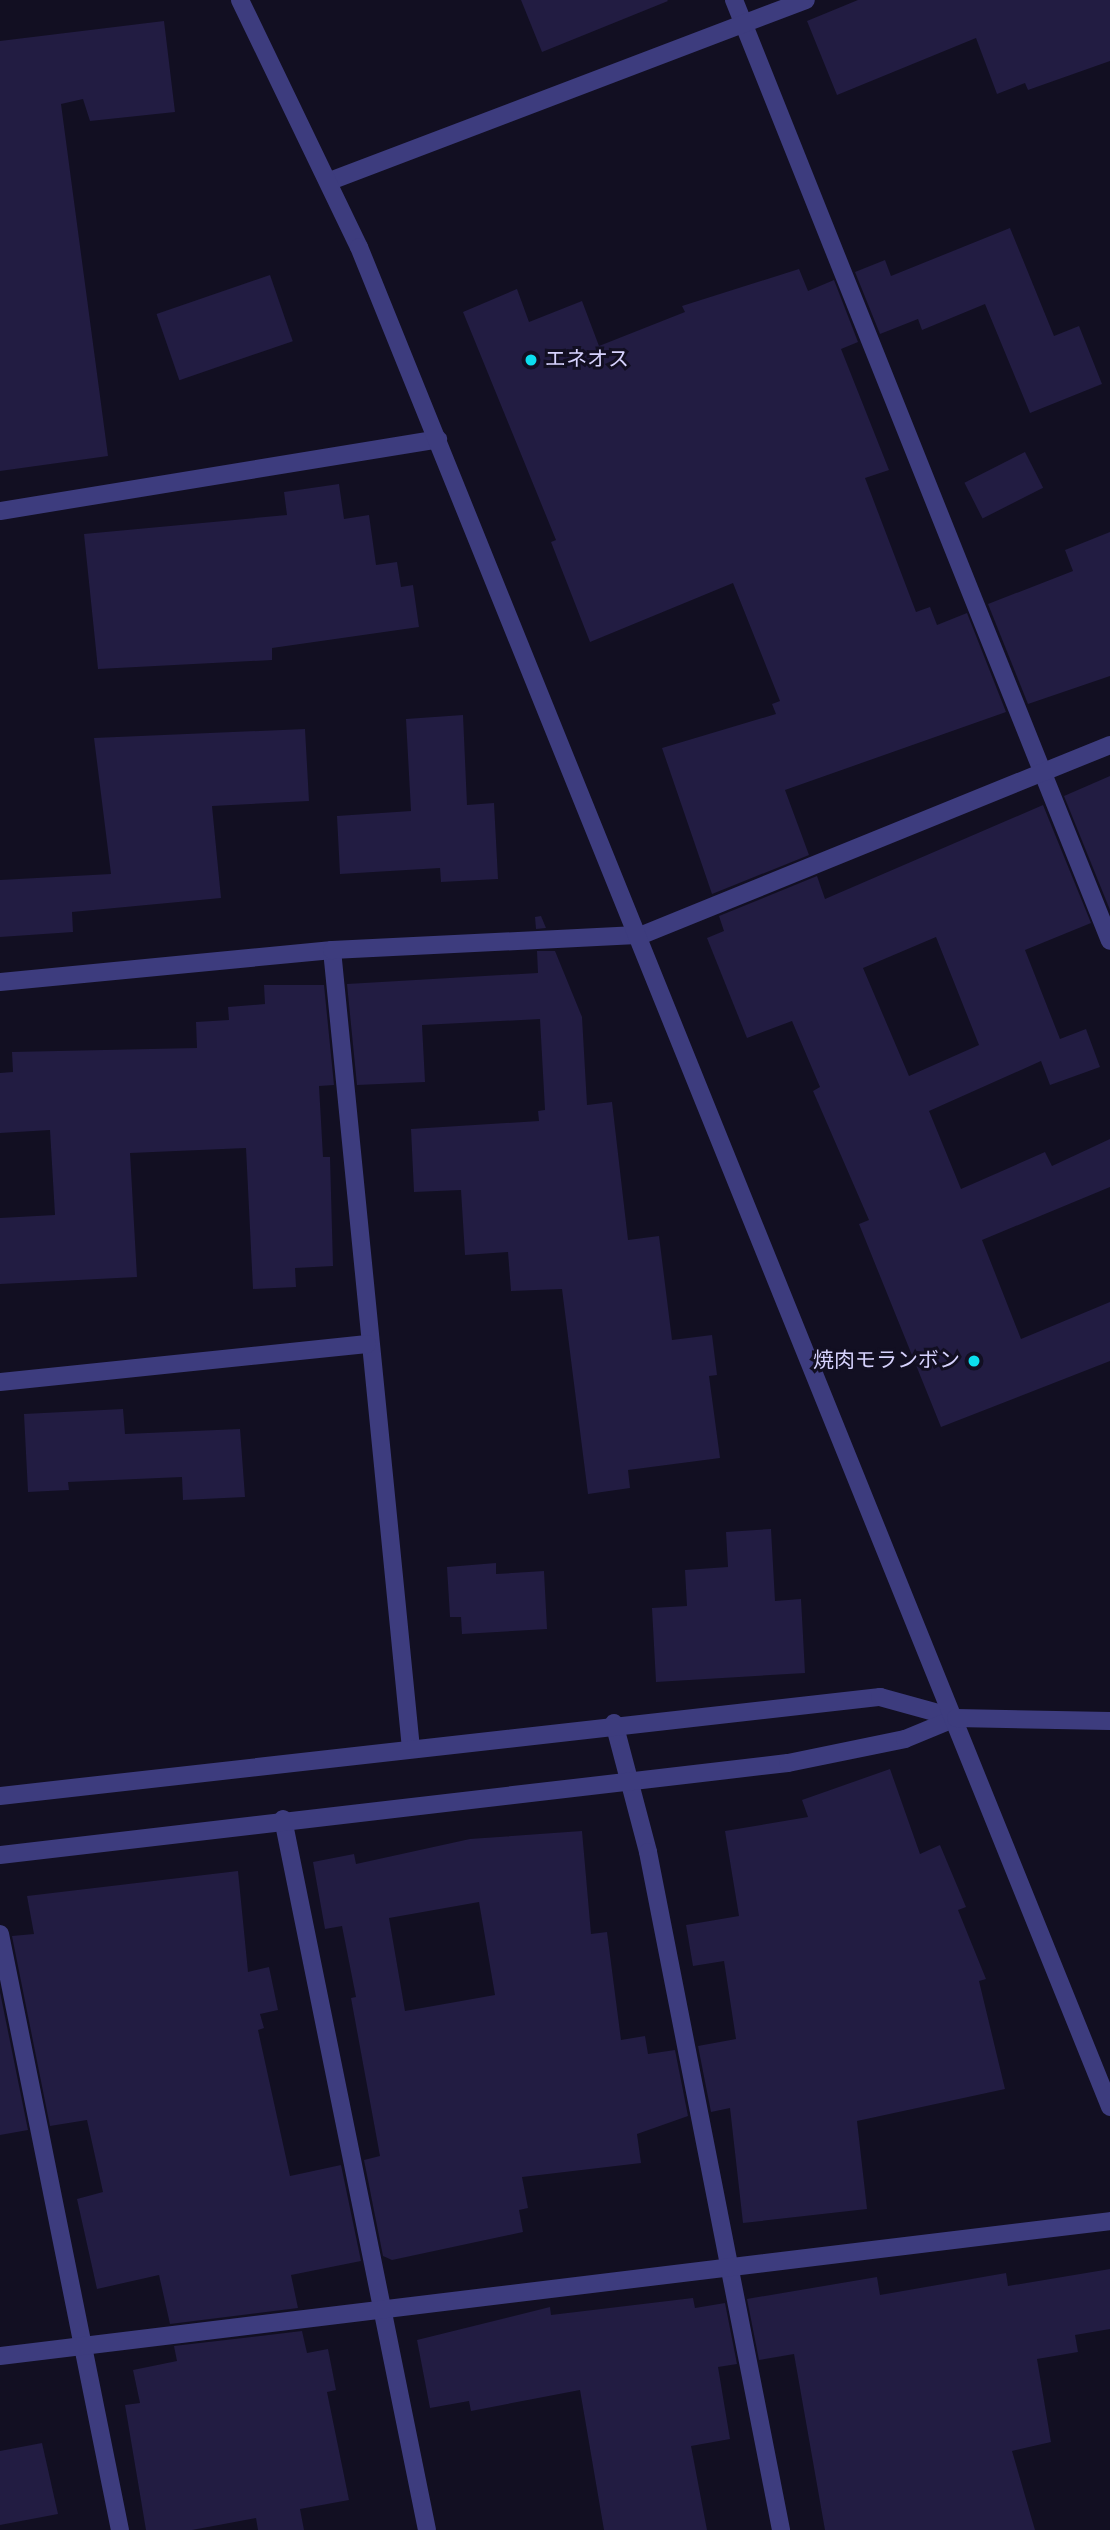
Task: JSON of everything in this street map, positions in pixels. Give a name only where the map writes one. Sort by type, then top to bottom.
[{"type":"street","points":[[240,0],[330,181],[438,439],[642,935],[1110,2107]]},
{"type":"street","points":[[734,0],[1110,941]]},
{"type":"street","points":[[330,181],[806,0]]},
{"type":"street","points":[[0,511],[438,439]]},
{"type":"street","points":[[0,982],[332,950],[642,935],[1110,745]]},
{"type":"street","points":[[332,950],[367,1344],[411,1749]]},
{"type":"street","points":[[0,1382],[367,1344]]},
{"type":"street","points":[[0,1796],[614,1723],[880,1697],[956,1718],[1110,1721]]},
{"type":"street","points":[[0,1855],[283,1819],[628,1784],[801,1760],[905,1739],[956,1718]]},
{"type":"street","points":[[614,1723],[648,1852],[781,2530]]},
{"type":"street","points":[[283,1819],[380,2312],[428,2530]]},
{"type":"street","points":[[0,1934],[120,2530]]},
{"type":"street","points":[[0,2356],[731,2272],[1110,2221]]},
{"type":"building","points":[[521,0],[667,0],[668,1],[542,52]]},
{"type":"building","points":[[858,0],[1110,0],[1110,61],[1028,90],[1025,83],[997,94],[976,38],[837,95],[807,21]]},
{"type":"building","points":[[164,21],[175,112],[90,121],[83,99],[61,104],[108,456],[0,471],[0,41]]},
{"type":"building","points":[[1010,228],[1054,336],[1079,326],[1102,384],[1030,413],[985,304],[922,330],[918,319],[880,334],[855,272],[885,260],[891,276]]},
{"type":"building","points":[[799,269],[808,291],[834,280],[858,342],[841,349],[889,470],[865,478],[916,612],[930,607],[937,625],[967,613],[1006,712],[785,790],[809,855],[712,894],[662,748],[776,714],[772,704],[780,701],[733,583],[590,642],[551,542],[556,540],[463,312],[517,289],[529,322],[582,301],[599,346],[685,312],[682,306]]},
{"type":"building","points":[[270,275],[293,341],[179,380],[157,314]]},
{"type":"building","points":[[1025,452],[1043,488],[983,519],[964,483]]},
{"type":"building","points":[[339,484],[344,519],[369,515],[376,565],[397,562],[401,587],[413,585],[419,627],[272,648],[272,660],[98,669],[84,534],[287,515],[284,492]]},
{"type":"building","points":[[1110,532],[1110,676],[1028,704],[988,604],[1073,571],[1065,550]]},
{"type":"building","points":[[463,715],[467,805],[494,803],[498,879],[441,882],[440,868],[340,874],[337,816],[411,811],[406,719]]},
{"type":"building","points":[[305,729],[309,801],[212,806],[221,898],[72,912],[73,932],[0,937],[0,880],[111,874],[94,738]]},
{"type":"building","points":[[1110,776],[1110,910],[1064,796]]},
{"type":"building","points":[[1043,805],[1091,923],[1025,950],[1060,1039],[1086,1029],[1100,1067],[1050,1085],[1041,1061],[929,1111],[961,1189],[1045,1152],[1052,1166],[1110,1139],[1110,1187],[982,1240],[1021,1339],[1110,1302],[1110,1361],[941,1427],[859,1224],[869,1220],[813,1091],[820,1087],[792,1021],[747,1038],[707,938],[724,931],[719,916],[817,876],[825,899]],"holes":[[[936,937],[979,1045],[909,1076],[863,968]]]},
{"type":"building","points":[[541,916],[546,928],[536,929],[535,917]]},
{"type":"building","points":[[537,951],[555,951],[582,1017],[587,1105],[612,1102],[628,1240],[659,1236],[672,1340],[712,1335],[717,1375],[709,1376],[720,1458],[628,1470],[630,1488],[588,1494],[562,1289],[511,1291],[508,1252],[465,1255],[461,1190],[414,1192],[411,1129],[539,1121],[538,1111],[545,1110],[540,1019],[422,1025],[425,1082],[357,1085],[347,984],[538,973]]},
{"type":"building","points":[[264,985],[324,985],[334,1085],[319,1086],[323,1157],[330,1157],[333,1266],[295,1268],[296,1287],[253,1289],[246,1148],[130,1153],[137,1277],[0,1284],[0,1218],[55,1215],[50,1130],[0,1133],[0,1073],[13,1072],[12,1052],[197,1048],[196,1022],[229,1020],[228,1007],[265,1004]]},
{"type":"building","points":[[123,1409],[125,1434],[240,1429],[245,1497],[183,1500],[182,1477],[68,1482],[69,1490],[28,1492],[24,1414]]},
{"type":"building","points":[[771,1529],[775,1601],[801,1599],[805,1673],[656,1682],[652,1608],[687,1606],[685,1570],[728,1567],[726,1532]]},
{"type":"building","points":[[496,1563],[496,1574],[544,1571],[547,1629],[462,1634],[461,1617],[450,1617],[447,1567]]},
{"type":"building","points":[[890,1769],[920,1854],[940,1845],[966,1907],[958,1910],[986,1979],[979,1981],[1005,2089],[857,2121],[867,2209],[743,2223],[730,2108],[711,2112],[698,2046],[736,2039],[724,1961],[693,1966],[686,1925],[739,1916],[725,1831],[808,1817],[802,1800]]},
{"type":"building","points":[[582,1831],[591,1934],[607,1932],[621,2040],[645,2036],[648,2054],[675,2050],[688,2116],[637,2134],[641,2163],[522,2177],[528,2208],[519,2210],[523,2232],[392,2260],[383,2256],[364,2160],[380,2156],[351,1998],[356,1997],[342,1926],[325,1929],[313,1862],[354,1854],[356,1864],[470,1839]],"holes":[[[479,1902],[495,1995],[405,2011],[389,1918]]]},
{"type":"building","points":[[238,1871],[248,1972],[269,1967],[278,2010],[260,2014],[264,2028],[258,2030],[290,2176],[341,2165],[361,2261],[291,2275],[298,2308],[170,2324],[159,2275],[97,2289],[77,2199],[103,2192],[87,2120],[50,2126],[12,1936],[34,1934],[27,1896]]},
{"type":"building","points":[[0,1992],[28,2130],[0,2135]]},
{"type":"building","points":[[1110,2269],[1110,2329],[1075,2335],[1078,2352],[1037,2359],[1051,2442],[1012,2451],[1035,2530],[825,2530],[794,2354],[759,2360],[747,2299],[877,2277],[880,2295],[1006,2273],[1008,2286]]},
{"type":"building","points":[[693,2298],[695,2308],[725,2303],[737,2364],[718,2367],[730,2439],[691,2446],[707,2530],[604,2530],[580,2390],[471,2411],[469,2401],[430,2408],[417,2340],[550,2307],[551,2315]]},
{"type":"building","points":[[302,2331],[307,2353],[328,2349],[336,2390],[327,2392],[349,2500],[300,2509],[304,2530],[258,2530],[256,2518],[192,2530],[146,2530],[125,2405],[140,2403],[133,2370],[177,2361],[174,2346]]},
{"type":"building","points":[[42,2443],[58,2514],[0,2525],[0,2451]]},
{"type":"place","name":"エネオス","points":[[531,360]]},
{"type":"place","name":"焼肉モランボン","points":[[974,1361]]}]
